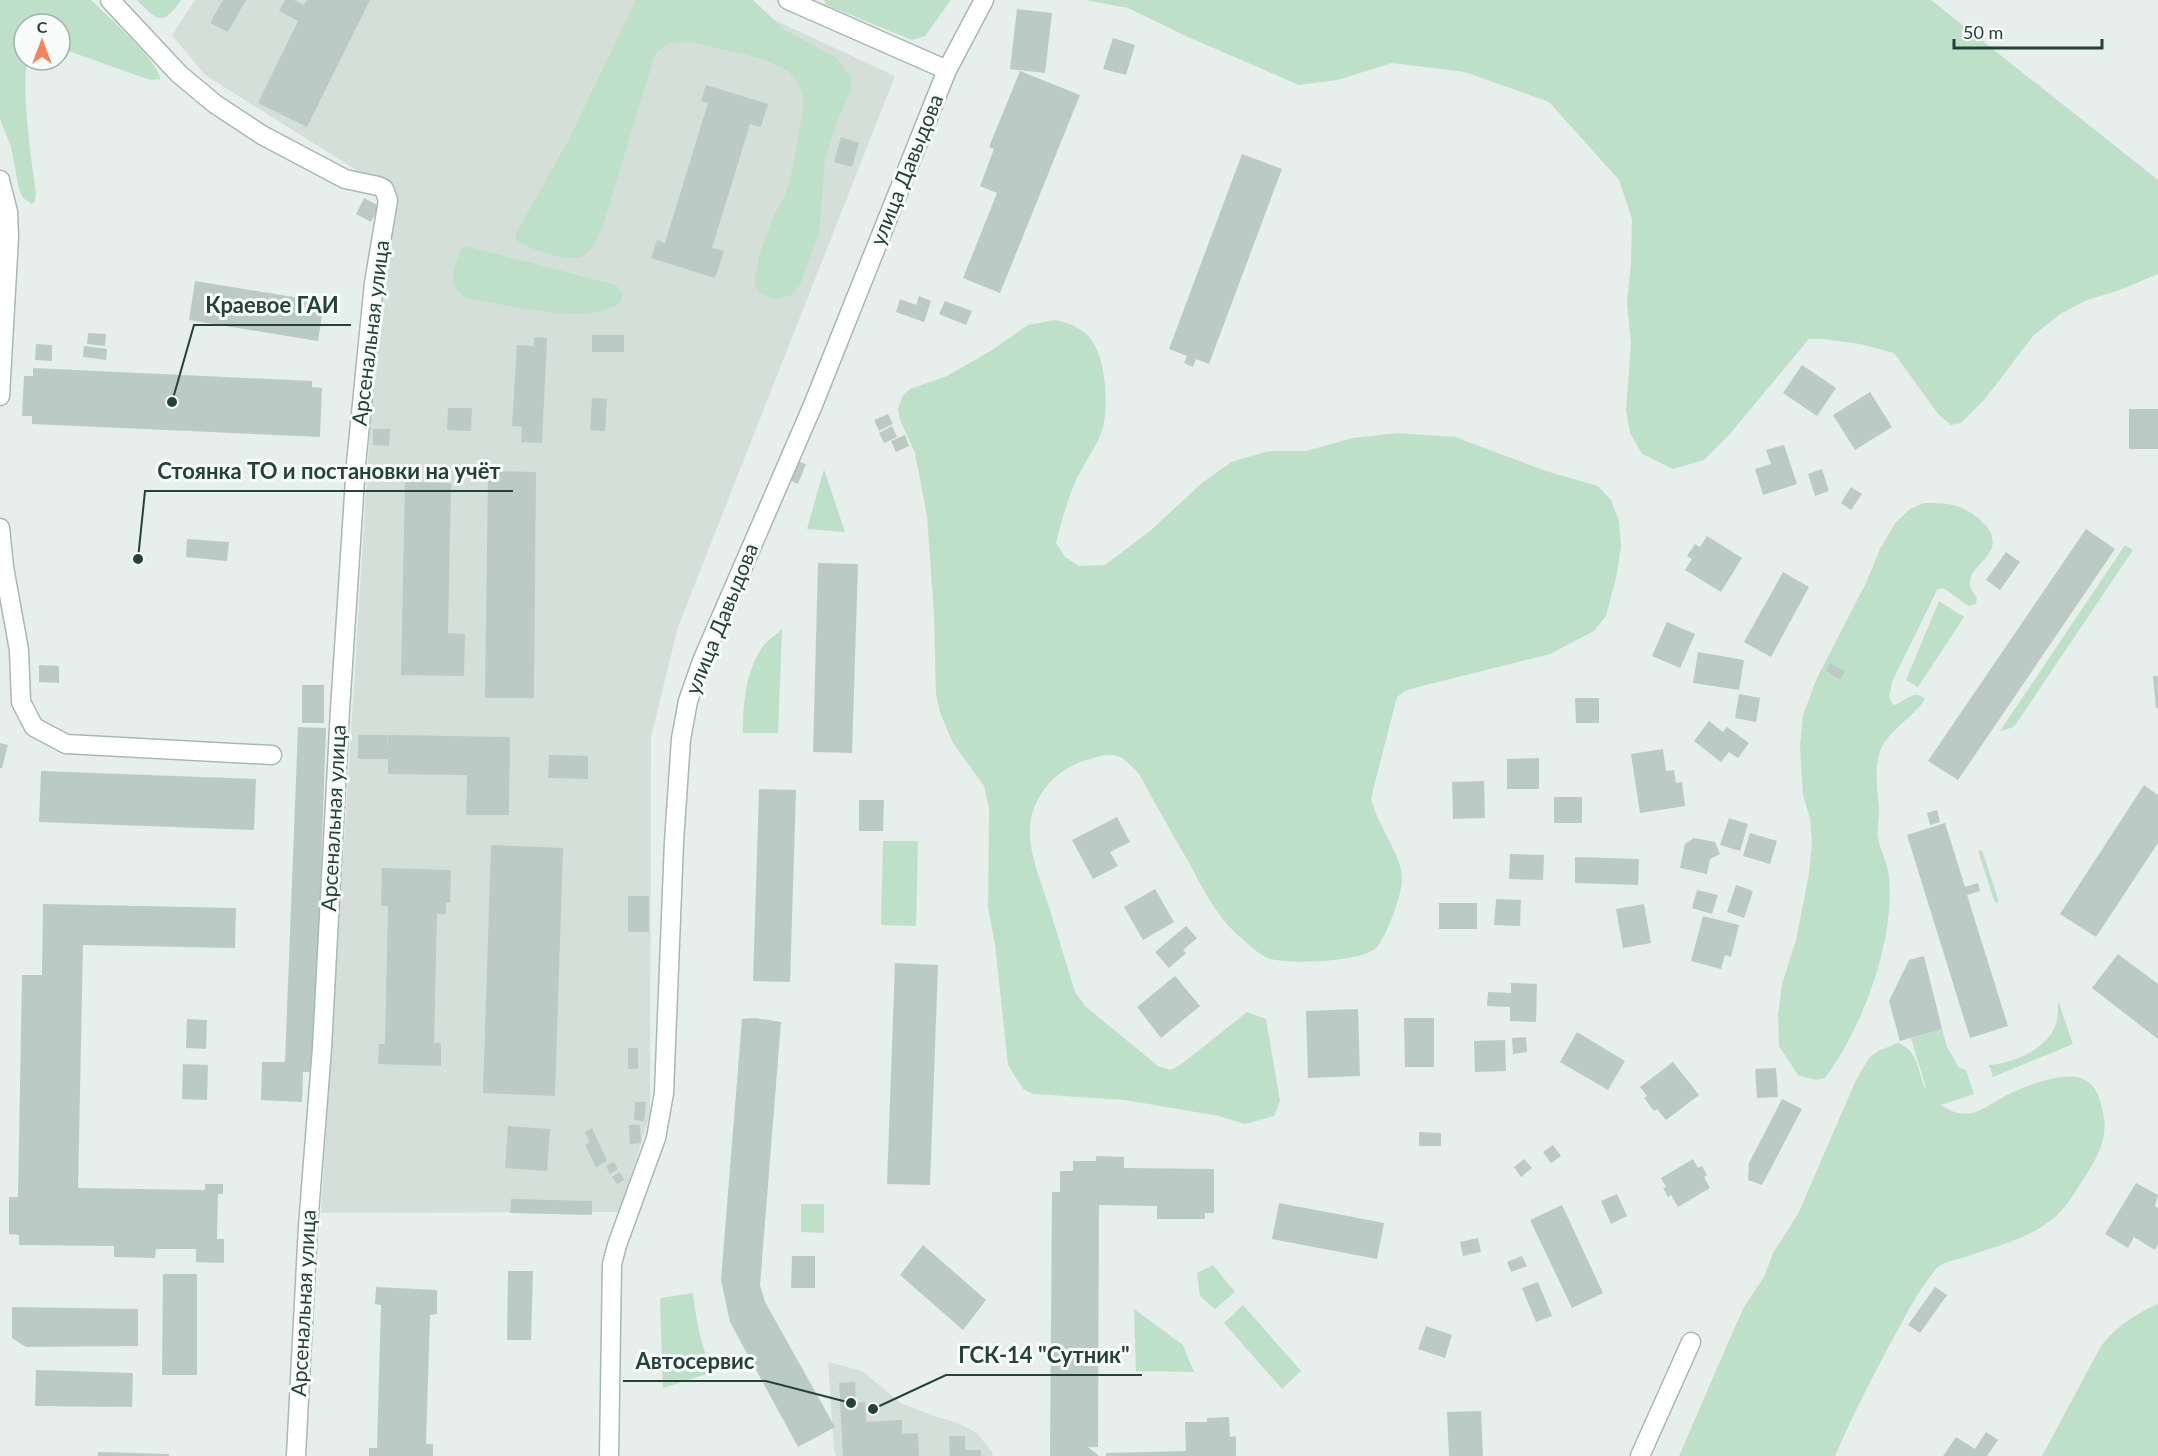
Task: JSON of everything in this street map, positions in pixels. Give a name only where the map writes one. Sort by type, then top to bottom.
[{"type":"street","name":"Арсенальная улица","points":[[110,0],[179,74],[214,104],[239,121],[345,179],[384,189],[388,200],[374,283],[356,464],[322,1048],[308,1226],[296,1456]]},
{"type":"street","points":[[788,0],[947,70]]},
{"type":"street","name":"улица Давыдова","points":[[609,1456],[612,1264],[661,1120],[667,1047],[674,842],[681,739],[688,701],[702,661],[813,405],[947,70],[984,0]]},
{"type":"street","points":[[0,180],[8,213],[9,237],[0,396]]},
{"type":"street","points":[[0,528],[4,567],[19,650],[21,702],[34,727],[66,744],[272,755]]},
{"type":"street","points":[[1640,1456],[1691,1342]]},
{"type":"shaded area","points":[[195,0],[731,0],[895,76],[678,627],[651,737],[650,1114],[620,1212],[321,1213],[385,188],[205,75],[172,35]]},
{"type":"shaded area","points":[[828,1362],[862,1371],[901,1403],[960,1424],[977,1433],[993,1456],[836,1456]]},
{"type":"green space","points":[[0,0],[91,0],[152,62],[160,79],[150,80],[72,52],[72,12],[12,12],[12,72],[26,72],[26,105],[36,193],[32,204],[23,198],[19,189],[11,147],[0,119]]},
{"type":"green space","points":[[137,0],[181,0],[175,9],[160,18],[150,13]]},
{"type":"green space","points":[[636,0],[753,0],[785,30],[837,58],[851,77],[851,90],[837,121],[825,160],[819,233],[800,285],[791,295],[776,299],[762,294],[755,287],[755,275],[760,253],[790,179],[803,112],[803,96],[798,83],[788,71],[763,59],[691,42],[670,43],[655,54],[602,229],[589,251],[583,256],[568,258],[539,251],[516,240],[515,235],[568,141]]},
{"type":"green space","points":[[824,0],[951,0],[925,36],[912,40],[826,5]]},
{"type":"green space","points":[[1086,0],[1931,0],[2158,180],[2158,274],[2117,291],[2087,300],[2060,314],[2033,336],[1985,399],[1961,423],[1951,425],[1938,414],[1894,353],[1860,344],[1809,339],[1729,435],[1704,460],[1673,469],[1642,454],[1630,433],[1626,410],[1631,344],[1627,302],[1632,219],[1619,180],[1549,102],[1465,72],[1392,63],[1337,80],[1299,85],[1188,37],[1128,8]]},
{"type":"green space","points":[[465,247],[616,285],[623,293],[620,303],[606,310],[569,313],[548,312],[473,300],[458,291],[453,280],[460,250]]},
{"type":"green space","points":[[1055,320],[1084,332],[1097,350],[1104,374],[1105,413],[1102,431],[1074,485],[1056,543],[1065,557],[1079,566],[1105,565],[1150,531],[1202,483],[1231,462],[1269,451],[1306,451],[1353,438],[1398,433],[1455,437],[1546,471],[1598,486],[1611,500],[1619,521],[1621,547],[1616,578],[1606,616],[1594,631],[1550,654],[1418,687],[1405,691],[1397,697],[1371,798],[1398,859],[1402,885],[1384,936],[1375,949],[1367,953],[1354,957],[1306,962],[1277,960],[1260,954],[1231,928],[1216,910],[1139,774],[1120,757],[1101,756],[1076,764],[1054,778],[1041,794],[1034,807],[1031,821],[1031,848],[1075,992],[1085,1006],[1158,1066],[1171,1070],[1247,1012],[1266,1019],[1280,1101],[1274,1116],[1245,1124],[1219,1116],[1125,1100],[1033,1094],[1023,1089],[1008,1065],[995,944],[988,908],[989,808],[984,786],[953,743],[941,715],[936,695],[934,614],[927,516],[915,453],[900,420],[898,409],[902,397],[910,389],[947,376],[992,350],[1028,325]]},
{"type":"green space","points":[[824,469],[845,532],[807,529]]},
{"type":"green space","points":[[1924,503],[1953,505],[1977,517],[1988,529],[1993,543],[1989,554],[1971,576],[1971,587],[1977,597],[1976,604],[1969,606],[1942,588],[1937,590],[1892,682],[1889,696],[1893,705],[1917,695],[1925,699],[1887,739],[1878,761],[1878,837],[1889,877],[1890,902],[1887,928],[1864,1009],[1839,1057],[1825,1078],[1816,1080],[1798,1075],[1779,1046],[1778,1015],[1782,984],[1796,940],[1809,874],[1812,843],[1810,819],[1803,795],[1800,746],[1803,715],[1817,678],[1866,583],[1880,549],[1896,522],[1910,509]]},
{"type":"green space","points":[[2125,545],[2133,550],[2014,727],[2000,731]]},
{"type":"green space","points":[[1939,601],[1964,617],[1918,687],[1906,680]]},
{"type":"green space","points":[[782,629],[778,733],[743,733],[744,701],[751,669],[763,646]]},
{"type":"green space","points":[[883,841],[918,841],[916,926],[881,925]]},
{"type":"green space","points":[[1982,850],[1999,902],[1995,903],[1978,851]]},
{"type":"green space","points":[[2058,1000],[2073,1044],[1993,1077],[1989,1065],[2019,1058],[2046,1041],[2056,1024]]},
{"type":"green space","points":[[1942,1029],[1947,1047],[1959,1068],[1966,1070],[1974,1094],[1941,1105],[1951,1111],[1968,1114],[1976,1112],[2024,1087],[2046,1080],[2068,1076],[2090,1083],[2099,1097],[2105,1126],[2100,1148],[2090,1169],[2066,1206],[2041,1227],[2012,1241],[1948,1262],[1937,1268],[1923,1286],[1882,1360],[1835,1456],[1679,1456],[1744,1307],[1764,1277],[1773,1253],[1798,1214],[1856,1080],[1869,1058],[1878,1051],[1898,1043],[1911,1052],[1927,1091],[1911,1038]]},
{"type":"green space","points":[[801,1204],[824,1204],[824,1233],[801,1232]]},
{"type":"green space","points":[[1213,1265],[1235,1292],[1215,1309],[1200,1296],[1197,1273]]},
{"type":"green space","points":[[693,1293],[705,1353],[713,1372],[663,1388],[660,1298]]},
{"type":"green space","points":[[2158,1304],[2158,1456],[2042,1456],[2101,1346],[2127,1321]]},
{"type":"green space","points":[[1243,1305],[1301,1371],[1282,1389],[1224,1323]]},
{"type":"green space","points":[[1134,1309],[1183,1345],[1194,1372],[1136,1371]]},
{"type":"building","points":[[223,0],[246,0],[228,32],[210,23]]},
{"type":"building","points":[[285,0],[294,0],[304,5],[307,0],[370,0],[307,127],[258,103],[298,21],[279,11]]},
{"type":"building","points":[[1017,9],[1052,13],[1045,73],[1010,69]]},
{"type":"building","points":[[1113,38],[1135,45],[1126,75],[1103,69]]},
{"type":"building","points":[[1020,71],[1080,95],[1000,293],[963,278],[997,193],[980,186],[994,149],[989,147]]},
{"type":"building","points":[[706,85],[768,104],[761,127],[750,124],[712,248],[724,251],[715,278],[651,258],[657,240],[665,243],[708,103],[701,101]]},
{"type":"building","points":[[841,137],[859,143],[852,167],[834,162]]},
{"type":"building","points":[[1242,154],[1282,169],[1209,364],[1196,359],[1193,367],[1184,363],[1187,356],[1169,349]]},
{"type":"building","points":[[364,198],[379,206],[371,222],[356,214]]},
{"type":"building","points":[[195,281],[324,302],[318,341],[189,320]]},
{"type":"building","points":[[919,296],[931,301],[924,322],[896,312],[900,299],[916,305]]},
{"type":"building","points":[[945,301],[972,311],[966,325],[939,314]]},
{"type":"building","points":[[88,333],[106,334],[105,346],[87,344]]},
{"type":"building","points":[[592,335],[624,335],[624,352],[592,352]]},
{"type":"building","points":[[534,337],[547,338],[542,443],[521,442],[522,427],[512,426],[517,345],[534,346]]},
{"type":"building","points":[[36,344],[52,345],[52,361],[35,360]]},
{"type":"building","points":[[84,346],[107,349],[106,360],[83,357]]},
{"type":"building","points":[[1802,365],[1836,388],[1817,416],[1783,393]]},
{"type":"building","points":[[33,368],[312,381],[312,387],[322,388],[320,437],[32,424],[32,416],[22,416],[24,376],[33,376]]},
{"type":"building","points":[[1870,392],[1892,427],[1855,450],[1833,415]]},
{"type":"building","points":[[592,398],[607,399],[605,431],[590,430]]},
{"type":"building","points":[[448,408],[472,408],[471,431],[447,430]]},
{"type":"building","points":[[2129,409],[2158,409],[2158,449],[2129,449]]},
{"type":"building","points":[[888,414],[893,424],[879,431],[874,420]]},
{"type":"building","points":[[892,426],[897,437],[884,443],[879,433]]},
{"type":"building","points":[[373,429],[390,429],[389,446],[373,445]]},
{"type":"building","points":[[905,435],[909,446],[896,452],[891,441]]},
{"type":"building","points":[[1784,445],[1797,484],[1763,495],[1755,469],[1771,464],[1766,450]]},
{"type":"building","points":[[795,460],[806,464],[798,484],[787,479]]},
{"type":"building","points":[[1822,469],[1829,491],[1815,496],[1808,474]]},
{"type":"building","points":[[488,471],[536,472],[534,698],[485,698]]},
{"type":"building","points":[[405,482],[451,483],[448,633],[465,634],[464,676],[401,675]]},
{"type":"building","points":[[1851,487],[1862,494],[1851,510],[1841,503]]},
{"type":"building","points":[[2086,529],[2115,549],[1958,780],[1928,761]]},
{"type":"building","points":[[1707,536],[1742,558],[1721,592],[1685,570],[1692,559],[1687,556],[1695,544],[1700,547]]},
{"type":"building","points":[[187,539],[229,542],[227,561],[186,557]]},
{"type":"building","points":[[2006,552],[2020,562],[2000,590],[1986,580]]},
{"type":"building","points":[[818,563],[858,564],[852,753],[813,752]]},
{"type":"building","points":[[1783,572],[1809,587],[1771,657],[1744,642]]},
{"type":"building","points":[[1667,622],[1695,634],[1680,668],[1652,656]]},
{"type":"building","points":[[1698,652],[1744,660],[1739,690],[1693,683]]},
{"type":"building","points":[[1830,663],[1845,671],[1840,680],[1826,671]]},
{"type":"building","points":[[39,665],[59,666],[59,683],[39,682]]},
{"type":"building","points":[[2153,676],[2158,676],[2158,708],[2156,708]]},
{"type":"building","points":[[302,685],[324,685],[324,723],[302,723]]},
{"type":"building","points":[[1739,694],[1760,698],[1756,722],[1735,718]]},
{"type":"building","points":[[1575,698],[1599,698],[1599,723],[1576,723]]},
{"type":"building","points":[[1709,721],[1723,732],[1727,727],[1749,743],[1738,758],[1729,752],[1721,762],[1694,741]]},
{"type":"building","points":[[298,727],[326,728],[314,1072],[303,1072],[302,1102],[261,1100],[262,1062],[285,1062]]},
{"type":"building","points":[[358,735],[387,735],[387,747],[388,735],[510,737],[509,815],[466,815],[467,775],[388,774],[388,759],[358,759]]},
{"type":"building","points":[[0,743],[8,745],[2,768],[0,768]]},
{"type":"building","points":[[1663,749],[1666,771],[1674,770],[1676,783],[1682,782],[1685,806],[1640,813],[1631,754]]},
{"type":"building","points":[[549,755],[588,756],[588,779],[548,778]]},
{"type":"building","points":[[1539,758],[1539,789],[1507,789],[1507,759]]},
{"type":"building","points":[[41,771],[256,779],[254,830],[39,822]]},
{"type":"building","points":[[1484,781],[1485,818],[1453,819],[1452,782]]},
{"type":"building","points":[[2144,785],[2158,795],[2158,843],[2096,937],[2060,914]]},
{"type":"building","points":[[759,789],[796,790],[790,982],[753,981]]},
{"type":"building","points":[[1554,797],[1582,797],[1582,823],[1554,823]]},
{"type":"building","points":[[859,800],[884,800],[883,831],[859,831]]},
{"type":"building","points":[[1937,810],[1940,822],[1930,825],[1927,813]]},
{"type":"building","points":[[1117,817],[1130,842],[1110,852],[1118,866],[1093,879],[1072,840]]},
{"type":"building","points":[[1729,818],[1748,824],[1740,851],[1720,845]]},
{"type":"building","points":[[1945,823],[1965,887],[1978,883],[1980,891],[1967,895],[2008,1026],[1970,1038],[1907,835]]},
{"type":"building","points":[[1750,833],[1777,841],[1770,864],[1743,856]]},
{"type":"building","points":[[1694,838],[1715,842],[1720,854],[1710,859],[1707,874],[1680,868],[1685,844]]},
{"type":"building","points":[[491,845],[563,848],[555,1096],[483,1093]]},
{"type":"building","points":[[1510,854],[1544,855],[1543,880],[1509,879]]},
{"type":"building","points":[[1575,857],[1639,859],[1638,885],[1575,883]]},
{"type":"building","points":[[382,868],[451,870],[450,903],[446,903],[446,914],[437,914],[434,1043],[441,1043],[441,1066],[378,1064],[379,1044],[385,1044],[388,906],[381,906]]},
{"type":"building","points":[[1736,885],[1753,891],[1744,918],[1727,912]]},
{"type":"building","points":[[1155,889],[1174,922],[1143,940],[1124,907]]},
{"type":"building","points":[[1697,890],[1718,895],[1712,914],[1692,908]]},
{"type":"building","points":[[628,896],[649,896],[649,932],[628,932]]},
{"type":"building","points":[[1496,899],[1521,900],[1520,926],[1494,925]]},
{"type":"building","points":[[1439,903],[1477,903],[1477,929],[1439,929]]},
{"type":"building","points":[[43,904],[236,908],[235,948],[83,945],[78,1188],[205,1190],[205,1184],[223,1184],[223,1194],[218,1194],[217,1239],[224,1239],[224,1263],[196,1262],[196,1249],[156,1249],[155,1258],[114,1257],[114,1246],[19,1245],[19,1235],[9,1234],[9,1197],[18,1197],[22,975],[42,975]]},
{"type":"building","points":[[1644,904],[1651,943],[1623,948],[1616,909]]},
{"type":"building","points":[[1703,916],[1739,925],[1731,957],[1725,955],[1721,969],[1691,961]]},
{"type":"building","points":[[1186,926],[1197,938],[1183,950],[1186,953],[1169,968],[1155,952]]},
{"type":"building","points":[[2118,954],[2158,984],[2158,1039],[2092,988]]},
{"type":"building","points":[[1924,956],[1942,1029],[1900,1041],[1889,1001],[1909,960]]},
{"type":"building","points":[[895,963],[938,965],[930,1185],[887,1184]]},
{"type":"building","points":[[1175,976],[1200,1006],[1161,1038],[1137,1007]]},
{"type":"building","points":[[1511,983],[1537,984],[1536,1022],[1510,1021],[1510,1007],[1487,1006],[1488,992],[1511,993]]},
{"type":"building","points":[[1358,1009],[1360,1076],[1308,1078],[1306,1011]]},
{"type":"building","points":[[755,1018],[781,1022],[760,1285],[765,1302],[835,1427],[798,1447],[730,1322],[721,1280],[742,1019]]},
{"type":"building","points":[[1404,1018],[1434,1018],[1434,1067],[1405,1067]]},
{"type":"building","points":[[187,1019],[207,1020],[206,1049],[186,1048]]},
{"type":"building","points":[[1577,1032],[1625,1061],[1608,1090],[1560,1062]]},
{"type":"building","points":[[1526,1037],[1527,1052],[1513,1054],[1512,1038]]},
{"type":"building","points":[[1505,1040],[1506,1071],[1475,1072],[1474,1041]]},
{"type":"building","points":[[628,1048],[638,1048],[638,1069],[628,1069]]},
{"type":"building","points":[[1673,1062],[1699,1095],[1666,1120],[1657,1109],[1654,1111],[1644,1098],[1647,1096],[1640,1087]]},
{"type":"building","points":[[183,1064],[208,1065],[207,1100],[182,1099]]},
{"type":"building","points":[[1776,1068],[1778,1097],[1757,1098],[1755,1069]]},
{"type":"building","points":[[1782,1099],[1802,1109],[1762,1185],[1748,1180],[1749,1163]]},
{"type":"building","points":[[635,1102],[646,1102],[644,1121],[634,1120]]},
{"type":"building","points":[[629,1125],[640,1125],[641,1143],[630,1144]]},
{"type":"building","points":[[508,1126],[550,1129],[547,1171],[505,1168]]},
{"type":"building","points":[[592,1128],[607,1161],[596,1167],[585,1145],[590,1142],[585,1132]]},
{"type":"building","points":[[1419,1132],[1441,1133],[1441,1146],[1419,1146]]},
{"type":"building","points":[[1553,1145],[1561,1156],[1551,1163],[1543,1152]]},
{"type":"building","points":[[1096,1156],[1124,1157],[1124,1168],[1214,1169],[1214,1213],[1205,1213],[1205,1219],[1157,1219],[1157,1206],[1099,1205],[1098,1447],[1088,1447],[1099,1456],[1050,1456],[1052,1192],[1060,1192],[1060,1171],[1073,1171],[1073,1161],[1096,1161]]},
{"type":"building","points":[[1524,1159],[1532,1168],[1521,1177],[1514,1167]]},
{"type":"building","points":[[1693,1159],[1698,1168],[1702,1166],[1707,1175],[1704,1177],[1710,1188],[1678,1207],[1671,1195],[1668,1197],[1661,1178]]},
{"type":"building","points":[[614,1162],[618,1169],[610,1174],[606,1166]]},
{"type":"building","points":[[620,1172],[624,1180],[617,1184],[612,1177]]},
{"type":"building","points":[[2136,1183],[2158,1195],[2155,1206],[2158,1208],[2158,1244],[2155,1250],[2134,1237],[2128,1248],[2105,1234]]},
{"type":"building","points":[[1617,1194],[1627,1216],[1611,1224],[1601,1201]]},
{"type":"building","points":[[511,1199],[592,1201],[592,1215],[510,1213]]},
{"type":"building","points":[[1279,1203],[1384,1223],[1377,1259],[1272,1239]]},
{"type":"building","points":[[1562,1205],[1603,1293],[1572,1308],[1530,1220]]},
{"type":"building","points":[[1478,1238],[1481,1252],[1463,1256],[1460,1242]]},
{"type":"building","points":[[923,1245],[986,1300],[963,1330],[900,1275]]},
{"type":"building","points":[[792,1256],[815,1256],[815,1288],[791,1288]]},
{"type":"building","points":[[1522,1256],[1527,1266],[1511,1272],[1507,1262]]},
{"type":"building","points":[[508,1271],[533,1271],[531,1340],[507,1340]]},
{"type":"building","points":[[163,1274],[197,1274],[197,1375],[162,1375]]},
{"type":"building","points":[[1538,1282],[1552,1316],[1536,1322],[1522,1288]]},
{"type":"building","points":[[376,1287],[437,1290],[437,1314],[430,1315],[426,1444],[433,1444],[433,1456],[369,1456],[369,1448],[377,1448],[381,1305],[375,1304]]},
{"type":"building","points":[[1935,1287],[1947,1295],[1920,1333],[1908,1325]]},
{"type":"building","points":[[12,1307],[138,1309],[138,1346],[26,1347],[12,1338]]},
{"type":"building","points":[[1426,1326],[1452,1335],[1445,1358],[1418,1349]]},
{"type":"building","points":[[36,1370],[133,1373],[132,1407],[35,1406]]},
{"type":"building","points":[[855,1382],[856,1403],[865,1402],[866,1422],[902,1420],[902,1434],[918,1433],[919,1456],[843,1456],[839,1383]]},
{"type":"building","points":[[1481,1411],[1483,1456],[1449,1456],[1447,1412]]},
{"type":"building","points":[[1229,1417],[1230,1437],[1236,1436],[1236,1456],[1106,1456],[1106,1453],[1186,1451],[1185,1422],[1207,1422],[1207,1418]]},
{"type":"building","points":[[1986,1432],[1998,1440],[1987,1456],[1943,1456],[1956,1437],[1975,1449]]},
{"type":"building","points":[[949,1436],[965,1436],[965,1450],[981,1450],[981,1456],[950,1456]]},
{"type":"building","points":[[98,1452],[169,1454],[169,1456],[98,1456]]},
{"type":"place","name":"Краевое ГАИ","points":[[172,402]]},
{"type":"place","name":"Стоянка ТО и постановки на учёт","points":[[138,559]]},
{"type":"place","name":"Автосервис","points":[[851,1403]]},
{"type":"place","name":"ГСК-14 \"Сутник\"","points":[[873,1409]]}]
